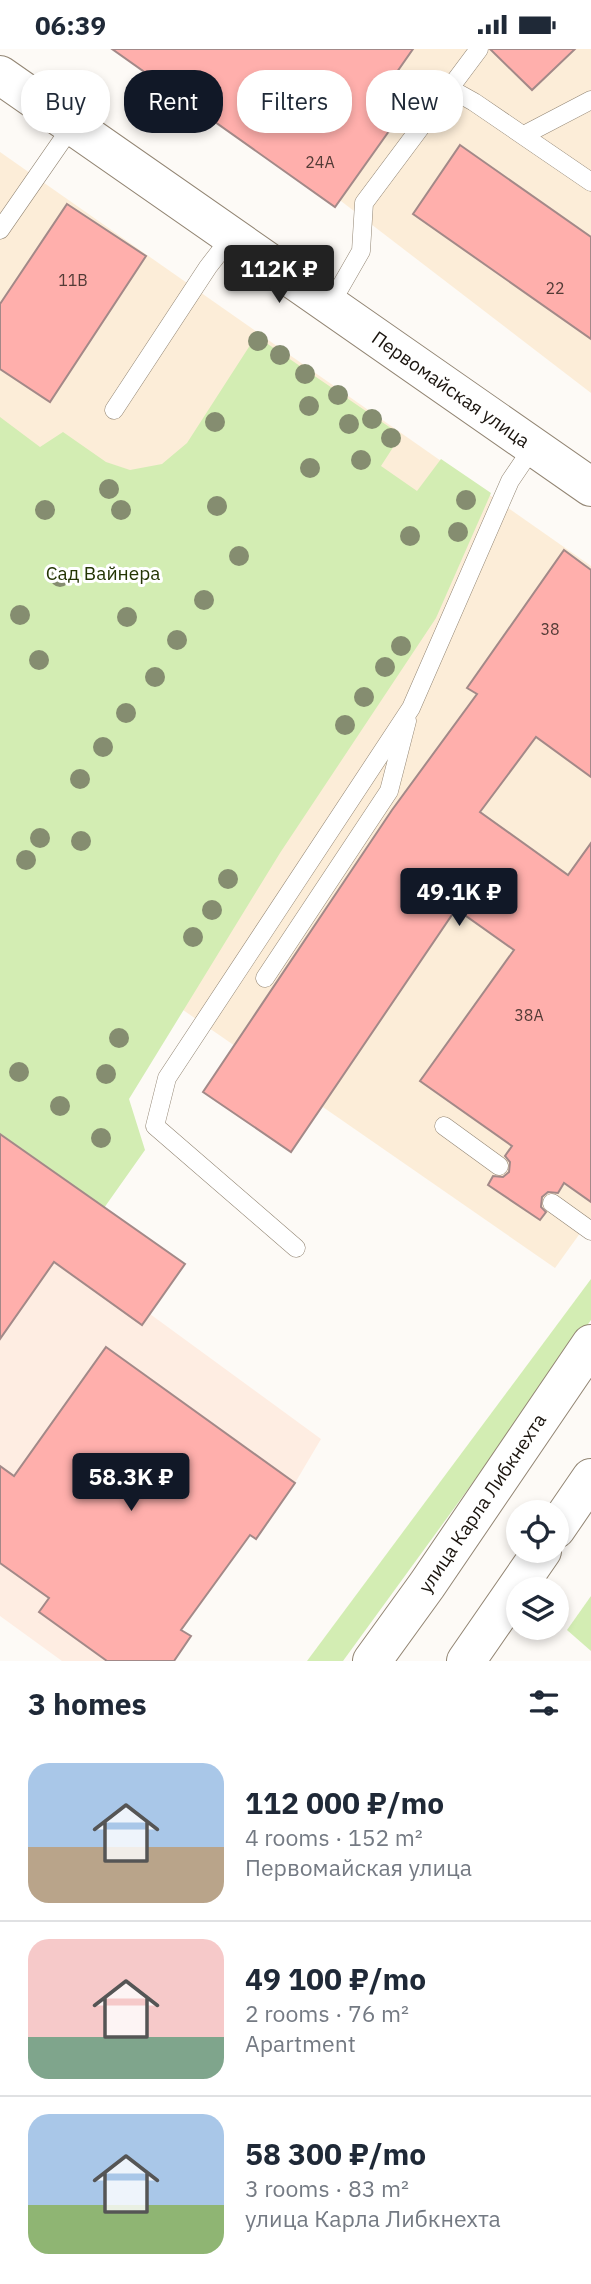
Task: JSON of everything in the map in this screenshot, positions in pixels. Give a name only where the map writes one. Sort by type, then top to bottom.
[{"type":"street","name":"Первомайская улица","points":[[0,75],[21,90]]},
{"type":"street","name":"Первомайская улица","points":[[81,133],[591,487]]},
{"type":"street","name":"улица Карла Либкнехта","points":[[372,1661],[435,1574],[591,1344]]},
{"type":"street","points":[[569,1510],[591,1478]]},
{"type":"street","points":[[466,1661],[534,1563]]},
{"type":"lane","points":[[463,70],[479,49]]},
{"type":"lane","points":[[463,96],[591,182]]},
{"type":"lane","points":[[524,135],[591,100]]},
{"type":"lane","points":[[0,230],[68,133]]},
{"type":"lane","points":[[330,305],[361,251],[364,203],[416,133]]},
{"type":"lane","points":[[114,410],[208,267],[232,236]]},
{"type":"lane","points":[[265,978],[389,791],[411,708],[510,481],[533,447]]},
{"type":"lane","points":[[296,1248],[155,1126],[167,1078],[411,708]]},
{"type":"lane","points":[[444,1126],[499,1166]]},
{"type":"lane","points":[[552,1203],[591,1231]]},
{"type":"shaded area","points":[[143,49],[591,49],[591,393],[252,133],[352,133],[352,70],[237,70],[237,121],[223,110],[223,70],[170,70]]},
{"type":"shaded area","points":[[0,152],[591,566],[591,1218],[555,1268],[0,883]]},
{"type":"shaded area","points":[[0,1134],[185,1264],[150,1314],[321,1439],[295,1483],[256,1539],[249,1535],[182,1629],[191,1636],[174,1661],[62,1661],[0,1616]]},
{"type":"green space","name":"Сад Вайнера","points":[[256,336],[401,435],[381,466],[417,491],[441,459],[491,493],[436,618],[280,853],[129,1099],[145,1150],[104,1208],[0,1134],[0,417],[40,447],[63,432],[106,462],[130,470],[162,464],[187,443]]},
{"type":"green space","points":[[591,1279],[591,1320],[343,1661],[307,1661]]},
{"type":"green space","points":[[591,1596],[591,1651],[569,1632],[569,1627]]},
{"type":"building","points":[[112,49],[413,49],[398,70],[366,70],[366,133],[388,133],[335,207],[223,128],[223,70],[142,70]]},
{"type":"building","points":[[490,49],[575,49],[532,90]]},
{"type":"building","points":[[460,145],[591,237],[591,339],[413,214]]},
{"type":"building","points":[[67,204],[146,256],[50,402],[0,369],[0,304]]},
{"type":"building","points":[[564,550],[591,570],[591,777],[536,737],[480,812],[568,875],[591,843],[591,1202],[564,1183],[558,1193],[548,1192],[542,1197],[541,1207],[546,1212],[540,1220],[488,1185],[493,1176],[503,1177],[509,1172],[510,1162],[505,1156],[512,1146],[420,1081],[514,950],[456,909],[291,1152],[203,1092],[392,810],[477,694],[467,688]]},
{"type":"building","points":[[0,1134],[185,1264],[142,1325],[54,1262],[0,1339]]},
{"type":"building","points":[[106,1347],[295,1483],[256,1539],[250,1535],[181,1630],[191,1636],[174,1661],[107,1661],[39,1612],[49,1598],[0,1563],[0,1466],[14,1476]]}]
